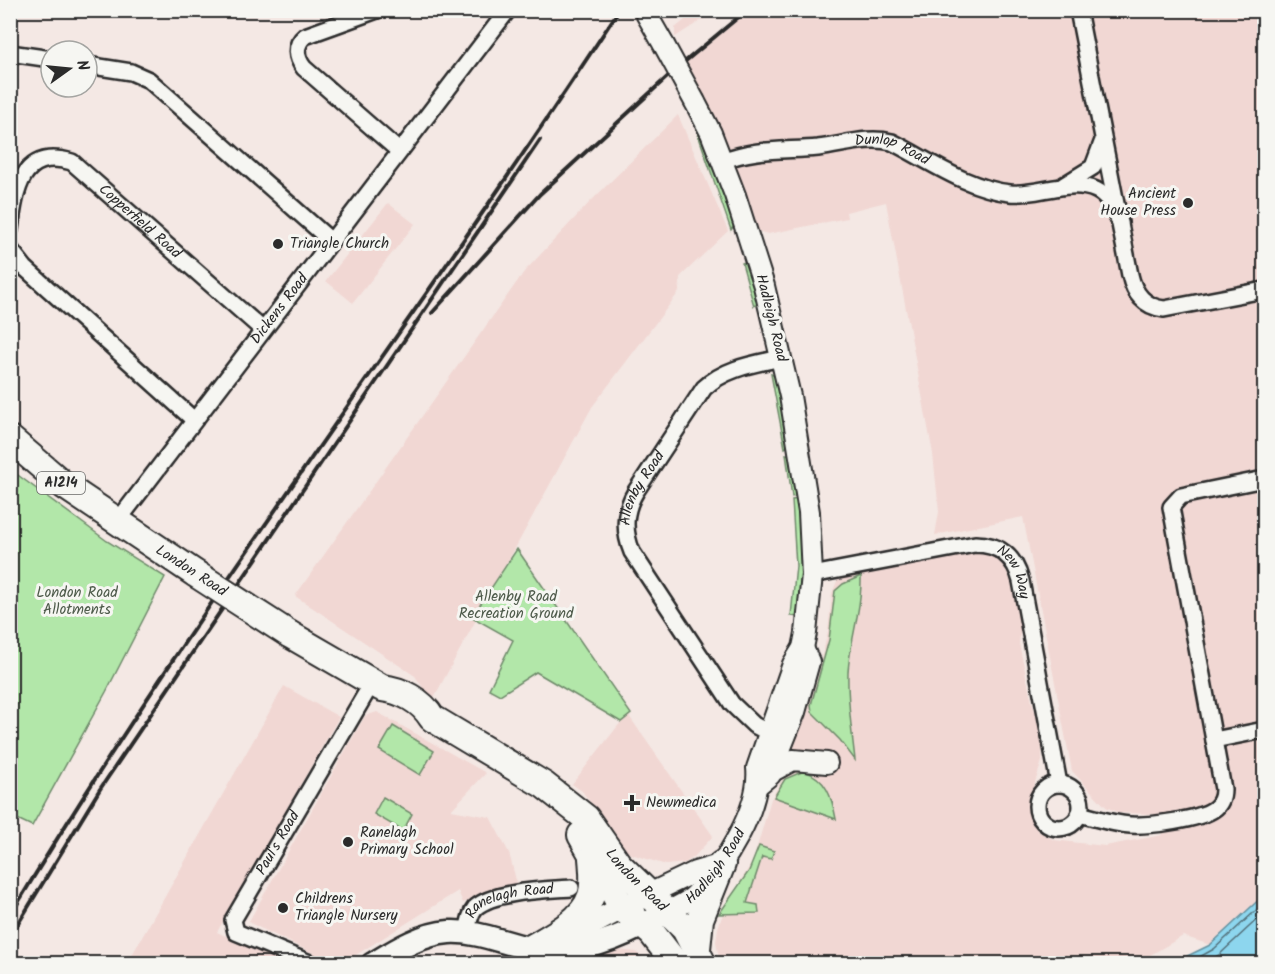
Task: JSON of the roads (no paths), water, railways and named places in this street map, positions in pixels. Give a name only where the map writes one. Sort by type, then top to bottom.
[{"type":"main road","name":"London Road","points":[[10,439],[65,486],[289,634],[377,686],[387,701],[419,719],[432,718],[516,767],[564,801],[586,818],[611,855],[686,929],[700,956]]},
{"type":"main road","name":"London Road","points":[[564,801],[592,858],[623,909],[644,926],[676,963]]},
{"type":"main road","points":[[537,947],[568,925],[584,908],[592,892],[592,858]]},
{"type":"main road","points":[[700,956],[698,925],[722,864]]},
{"type":"main road","points":[[537,947],[568,938],[650,894]]},
{"type":"main road","name":"Hadleigh Road","points":[[644,926],[669,911]]},
{"type":"main road","name":"Ranelagh Road","points":[[373,963],[427,937],[448,932],[550,951],[580,948],[620,937],[644,926]]},
{"type":"street","points":[[377,10],[304,36],[299,43],[297,53],[304,68],[399,152]]},
{"type":"street","name":"Dickens Road","points":[[117,522],[508,10]]},
{"type":"street","points":[[1078,10],[1133,287],[1142,300],[1158,308],[1174,308],[1264,290]]},
{"type":"street","name":"Hadleigh Road","points":[[644,11],[695,102],[722,161],[761,276],[781,358],[805,481],[812,575],[810,614],[803,648],[809,662],[780,730],[765,778],[722,864],[694,897],[669,911]]},
{"type":"street","points":[[10,53],[39,57]]},
{"type":"street","points":[[99,67],[131,72],[149,80],[331,241]]},
{"type":"street","name":"Dunlop Road","points":[[1056,188],[1078,178],[1093,167],[1101,152],[1102,131]]},
{"type":"street","name":"Dunlop Road","points":[[722,161],[749,152],[819,148],[864,140],[882,140],[984,188],[1013,193],[1081,187],[1096,190],[1109,201],[1120,223]]},
{"type":"street","name":"Copperfield Road","points":[[10,230],[16,194],[22,175],[34,165],[54,159],[72,162],[263,330]]},
{"type":"street","points":[[10,249],[25,268],[194,420]]},
{"type":"street","name":"Allenby Road","points":[[780,730],[754,725],[732,704],[632,552],[626,533],[626,517],[636,491],[704,388],[716,378],[734,369],[781,358]]},
{"type":"street","points":[[1079,814],[1131,825],[1172,821],[1212,810],[1219,804],[1223,795],[1171,507],[1180,496],[1264,479]]},
{"type":"street","name":"New Way","points":[[812,575],[975,544],[988,545],[1005,552],[1016,566],[1021,581],[1059,784]]},
{"type":"street","name":"Paul's Road","points":[[312,963],[236,932],[233,920],[377,686]]},
{"type":"street","points":[[1214,740],[1264,730]]},
{"type":"street","points":[[765,778],[793,760],[827,763]]},
{"type":"street","points":[[1059,784],[1075,791],[1080,802],[1079,814],[1072,824],[1060,828],[1048,825],[1039,816],[1039,797],[1047,788],[1059,784]]},
{"type":"street","points":[[650,894],[695,872],[722,864]]},
{"type":"street","name":"Ranelagh Road","points":[[467,934],[474,909],[480,905],[510,895],[571,888]]},
{"type":"water","points":[[1264,895],[1264,963],[1173,963],[1210,945]]},
{"type":"railway","points":[[10,916],[156,685],[543,124],[619,10]]},
{"type":"railway","points":[[432,313],[540,194],[676,69],[747,10]]},
{"type":"railway","points":[[10,937],[100,789],[540,140]]},
{"type":"place","name":"Ancient House Press","points":[[1188,203]]},
{"type":"place","name":"Triangle Church","points":[[278,244]]},
{"type":"place","name":"Newmedica","points":[[632,803]]},
{"type":"place","name":"Ranelagh Primary School","points":[[348,842]]},
{"type":"place","name":"Childrens Triangle Nursery","points":[[283,908]]},
{"type":"park label","name":"London Road Allotments","points":[[77,602]]},
{"type":"park label","name":"Allenby Road Recreation Ground","points":[[516,606]]}]
